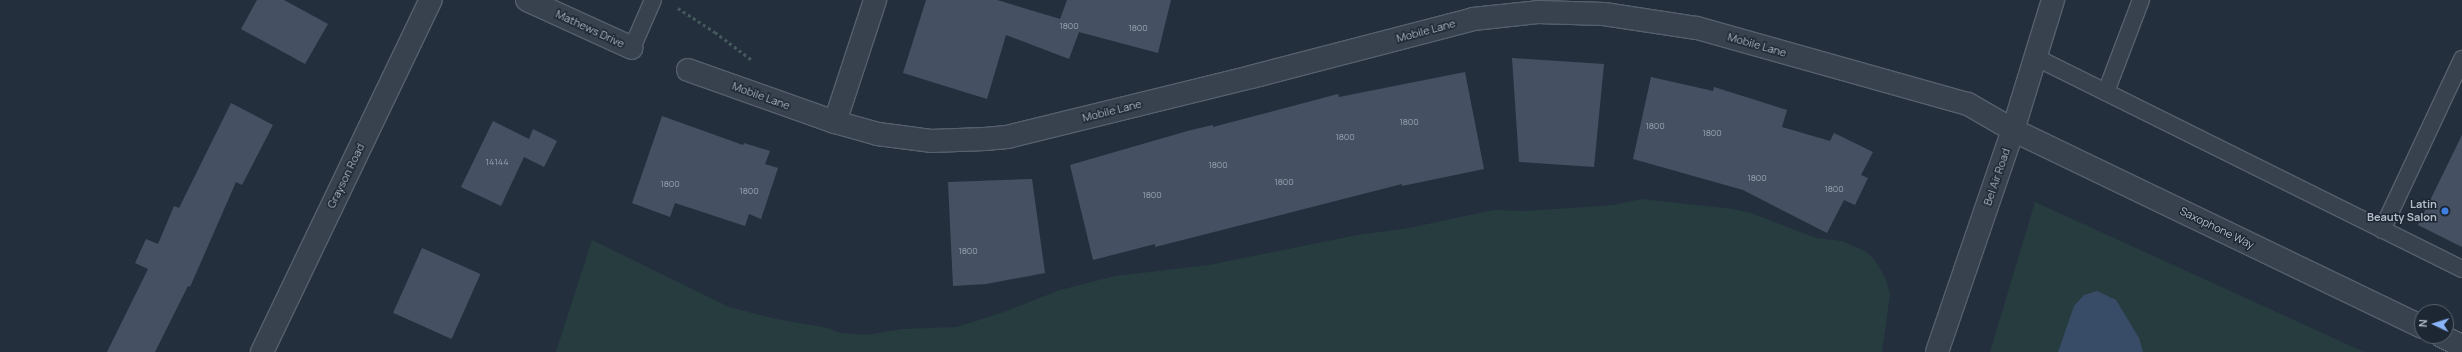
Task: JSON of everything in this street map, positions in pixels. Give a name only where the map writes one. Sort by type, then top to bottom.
[{"type":"street","name":"Grayson Road","points":[[262,352],[431,0]]},
{"type":"street","name":"Mathews Drive","points":[[527,0],[632,48]]},
{"type":"street","points":[[835,122],[874,0]]},
{"type":"street","name":"Bel Air Road","points":[[1937,352],[2012,130],[2053,0]]},
{"type":"street","name":"Mobile Lane","points":[[688,70],[835,122],[878,134],[931,141],[1007,136],[1251,76],[1473,18],[1538,12],[1604,14],[1697,28],[1968,104],[2012,130]]},
{"type":"street","name":"Saxophone Way","points":[[2012,130],[2414,323]]},
{"type":"lane","points":[[2106,92],[2142,0]]},
{"type":"lane","points":[[632,48],[651,5]]},
{"type":"lane","points":[[2035,57],[2462,269]]},
{"type":"lane","points":[[2382,230],[2462,59]]},
{"type":"path","points":[[651,5],[680,9],[715,32],[754,62]]},
{"type":"green space","points":[[1641,199],[1733,209],[1751,213],[1816,238],[1842,241],[1865,251],[1874,259],[1885,277],[1890,294],[1882,352],[556,352],[592,240],[729,307],[776,319],[828,328],[840,333],[867,335],[903,329],[957,327],[1004,312],[1060,290],[1115,276],[1209,265],[1357,235],[1404,229],[1494,210],[1524,211],[1613,205]]},
{"type":"green space","points":[[2035,202],[2364,352],[1990,352]]},
{"type":"water","points":[[2097,291],[2116,300],[2139,338],[2143,352],[2058,352],[2074,306],[2084,295]]},
{"type":"building","points":[[257,0],[284,0],[328,24],[305,64],[241,29]]},
{"type":"building","points":[[926,0],[997,0],[1060,19],[1067,0],[1171,0],[1158,53],[1079,32],[1069,59],[1006,35],[987,99],[903,73]]},
{"type":"building","points":[[1512,58],[1604,64],[1594,167],[1519,162]]},
{"type":"building","points":[[1465,72],[1484,169],[1402,186],[1402,184],[1155,247],[1155,244],[1093,260],[1070,165],[1191,130],[1213,125],[1213,127],[1338,94],[1339,97]]},
{"type":"building","points":[[1651,77],[1713,91],[1714,87],[1787,110],[1782,127],[1830,141],[1834,133],[1873,152],[1861,175],[1868,178],[1855,205],[1844,200],[1827,233],[1743,190],[1633,159]]},
{"type":"building","points":[[231,103],[273,125],[242,185],[236,182],[190,287],[188,286],[155,352],[107,352],[148,269],[135,263],[146,239],[158,244],[174,206],[179,208]]},
{"type":"building","points":[[662,116],[743,145],[744,143],[770,151],[765,164],[778,168],[761,219],[749,214],[745,226],[675,203],[670,217],[632,203]]},
{"type":"building","points":[[493,121],[529,139],[533,129],[557,141],[544,167],[524,157],[501,206],[461,187]]},
{"type":"building","points":[[2462,135],[2462,247],[2418,225]]},
{"type":"building","points":[[1032,179],[1045,273],[986,284],[953,286],[948,182]]},
{"type":"building","points":[[422,248],[480,274],[452,339],[393,313]]},
{"type":"place","name":"Latin Beauty Salon","points":[[2445,211]]}]
